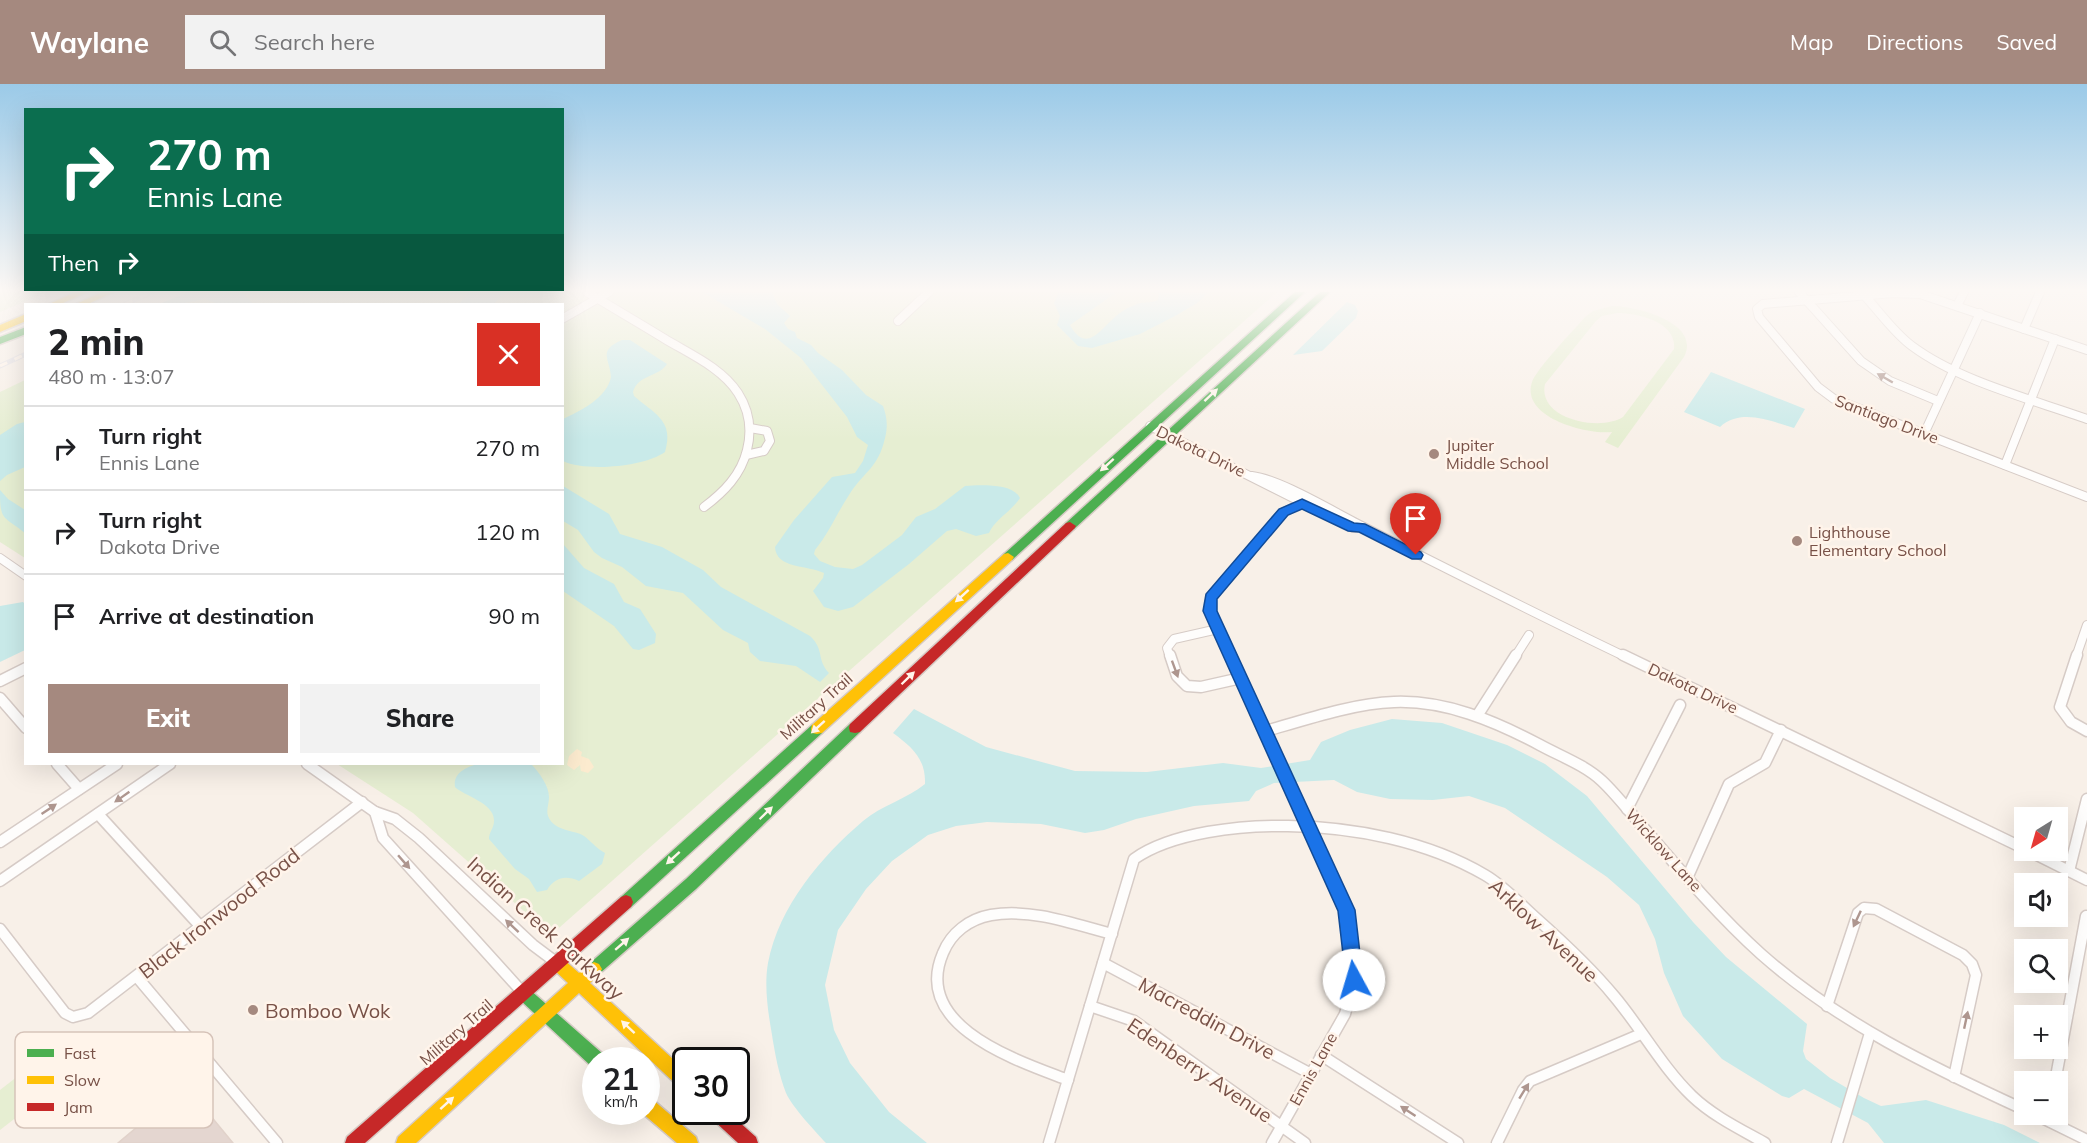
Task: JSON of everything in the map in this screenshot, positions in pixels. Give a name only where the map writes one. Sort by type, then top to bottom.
[{"type":"main road","name":"Military Trail","points":[[353,1143],[524,994],[1245,341]]},
{"type":"main road","points":[[404,1143],[544,1014],[691,884],[990,600],[1271,341]]},
{"type":"main road","name":"Indian Creek Parkway","points":[[557,963],[672,1069]]},
{"type":"main road","points":[[524,994],[582,1047]]},
{"type":"main road","points":[[660,1117],[690,1143]]},
{"type":"main road","points":[[731,1125],[750,1143]]},
{"type":"street","points":[[668,341],[719,373],[739,394],[745,406],[750,428],[746,455],[734,479],[723,493],[704,507]]},
{"type":"street","name":"Santiago Drive","points":[[1780,341],[1827,395],[2087,497]]},
{"type":"street","points":[[1843,341],[1861,361],[1890,381],[1938,401]]},
{"type":"street","points":[[1907,341],[1952,370],[2087,419]]},
{"type":"street","points":[[1924,434],[1966,341]]},
{"type":"street","points":[[2005,465],[2054,341]]},
{"type":"street","name":"Santiago Drive","points":[[2062,341],[2087,350]]},
{"type":"street","name":"Dakota Drive","points":[[1150,426],[1252,476],[1272,481],[1525,609],[1781,730],[2014,844]]},
{"type":"street","points":[[746,455],[764,451],[770,443],[770,435],[767,431],[750,428]]},
{"type":"street","name":"Dakota Drive","points":[[1252,476],[1257,482],[1353,528],[1361,528]]},
{"type":"street","points":[[1283,494],[1284,512]]},
{"type":"street","name":"Ennis Lane","points":[[1272,1143],[1345,1014],[1354,980],[1347,910],[1210,611],[1210,598],[1284,512],[1302,503]]},
{"type":"street","points":[[0,558],[24,575]]},
{"type":"street","points":[[0,569],[9,564]]},
{"type":"street","points":[[2087,625],[2061,707],[2071,722],[2087,731]]},
{"type":"street","points":[[1218,629],[1174,639],[1169,644],[1167,648],[1180,681],[1186,687],[1194,689],[1241,678]]},
{"type":"street","points":[[1477,716],[1529,634]]},
{"type":"street","points":[[0,681],[24,669]]},
{"type":"street","points":[[0,698],[24,726]]},
{"type":"street","name":"Wicklow Lane","points":[[1266,731],[1362,705],[1392,702],[1425,702],[1500,724],[1590,772],[1627,809],[1745,940],[1782,973],[1827,1006],[1870,1033],[1954,1077],[2014,1105]]},
{"type":"street","points":[[1627,809],[1680,705]]},
{"type":"street","points":[[1688,876],[1730,784],[1765,763],[1781,730]]},
{"type":"street","points":[[58,765],[79,789]]},
{"type":"street","points":[[0,842],[115,765]]},
{"type":"street","points":[[0,881],[169,765]]},
{"type":"street","name":"Indian Creek Parkway","points":[[308,765],[375,812],[395,819],[419,838],[517,930],[557,963]]},
{"type":"street","points":[[2070,871],[2087,799]]},
{"type":"street","name":"Black Ironwood Road","points":[[0,929],[65,1013],[73,1017],[88,1013],[362,802]]},
{"type":"street","points":[[375,812],[383,838],[524,994]]},
{"type":"street","points":[[98,814],[201,927]]},
{"type":"street","name":"Arklow Avenue","points":[[1049,1143],[1134,859],[1151,849],[1227,829],[1261,825],[1358,832],[1415,844],[1484,874],[1511,894],[1556,935],[1616,997],[1674,1077],[1695,1098],[1765,1143]]},
{"type":"street","name":"Dakota Drive","points":[[2049,861],[2087,880]]},
{"type":"street","points":[[1827,1006],[1858,913],[1864,908],[1876,909],[1963,955],[1972,964],[1976,975],[1954,1077]]},
{"type":"street","points":[[1068,1080],[1008,1057],[982,1043],[956,1021],[944,1006],[938,990],[936,974],[940,954],[962,926],[976,918],[998,914],[1047,918],[1112,934]]},
{"type":"street","points":[[2057,1071],[2086,916]]},
{"type":"street","name":"Macreddin Drive","points":[[1103,963],[1311,1074]]},
{"type":"street","points":[[137,977],[183,1032]]},
{"type":"street","name":"Edenberry Avenue","points":[[1090,1006],[1134,1022],[1305,1143]]},
{"type":"street","points":[[1837,1143],[1870,1033]]},
{"type":"street","points":[[1497,1143],[1523,1090],[1530,1081],[1641,1034]]},
{"type":"street","points":[[1321,1055],[1458,1143]]},
{"type":"street","points":[[213,1067],[277,1143]]},
{"type":"street","points":[[2060,1125],[2087,1140]]},
{"type":"green space","points":[[564,341],[1221,341],[551,935],[413,813],[339,765],[564,765]]},
{"type":"green space","points":[[1563,341],[1579,341],[1545,384],[1545,396],[1560,414],[1572,419],[1600,423],[1623,417],[1674,349],[1673,341],[1686,341],[1687,345],[1684,357],[1618,448],[1605,442],[1612,432],[1588,431],[1558,422],[1536,405],[1531,395],[1532,382]]},
{"type":"green space","points":[[24,380],[24,557],[0,542],[0,392]]},
{"type":"green space","points":[[15,1078],[15,1118],[0,1130],[0,1090]]},
{"type":"sand","points":[[577,749],[582,752],[581,756],[589,759],[594,767],[588,773],[581,771],[580,765],[574,770],[567,765],[569,756]]},
{"type":"water","points":[[619,341],[632,341],[667,364],[639,382],[633,392],[634,396],[655,413],[665,425],[667,441],[665,452],[643,461],[615,466],[586,466],[564,461],[564,418],[592,403],[604,391],[611,377],[607,352]]},
{"type":"water","points":[[780,341],[804,341],[811,345],[818,353],[842,370],[866,395],[883,406],[887,426],[879,457],[849,495],[815,550],[814,554],[820,561],[835,567],[853,569],[862,565],[902,535],[916,517],[935,509],[965,486],[1003,487],[1016,493],[1020,498],[989,533],[976,536],[956,529],[947,531],[853,607],[838,611],[824,607],[813,591],[824,573],[787,563],[777,554],[775,547],[794,520],[832,477],[855,473],[863,461],[868,445],[857,437],[847,417],[801,358]]},
{"type":"water","points":[[1073,341],[1115,341],[1092,348],[1078,346]]},
{"type":"water","points":[[1307,341],[1332,341],[1322,351],[1293,355]]},
{"type":"water","points":[[1711,372],[1805,409],[1794,428],[1746,417],[1728,421],[1720,427],[1684,412]]},
{"type":"water","points":[[24,422],[24,467],[0,481],[0,435]]},
{"type":"water","points":[[564,487],[609,514],[620,534],[662,547],[703,570],[721,587],[810,636],[815,641],[829,673],[820,682],[796,666],[760,661],[750,652],[748,643],[723,630],[683,593],[646,586],[622,567],[594,552],[578,530],[564,522]]},
{"type":"water","points":[[0,490],[8,499],[24,509],[24,532],[4,517]]},
{"type":"water","points":[[564,545],[584,568],[614,584],[624,602],[640,609],[656,634],[655,643],[639,650],[633,649],[614,626],[564,592]]},
{"type":"water","points":[[24,603],[24,650],[0,662],[0,606]]},
{"type":"water","points":[[914,709],[986,747],[1075,771],[1147,772],[1223,763],[1261,768],[1310,760],[1321,742],[1350,730],[1392,719],[1442,723],[1507,745],[1545,764],[1587,796],[1693,922],[1726,957],[1807,1024],[1803,1051],[1806,1059],[1830,1078],[1881,1106],[1926,1100],[2004,1125],[2040,1143],[1884,1143],[1868,1123],[1804,1089],[1789,1098],[1782,1096],[1722,1059],[1683,1016],[1664,973],[1655,939],[1639,905],[1607,877],[1505,808],[1469,796],[1433,800],[1390,799],[1357,792],[1334,780],[1274,783],[1256,791],[1249,801],[1194,806],[1085,833],[1041,824],[987,822],[956,826],[928,835],[892,861],[866,889],[838,930],[825,985],[834,1030],[850,1063],[889,1112],[927,1143],[826,1143],[804,1119],[786,1093],[779,1072],[768,1008],[766,981],[768,963],[782,922],[804,884],[817,867],[863,821],[925,784],[923,767],[916,754],[893,733]]},
{"type":"water","points":[[474,765],[532,765],[547,788],[549,797],[547,814],[551,821],[560,828],[584,836],[605,853],[602,864],[579,881],[561,878],[547,890],[537,892],[529,879],[515,869],[489,839],[494,821],[490,809],[455,787],[456,778],[464,769]]},
{"type":"building","points":[[213,1119],[233,1143],[118,1143],[136,1128],[213,1128]]},
{"type":"railway","points":[[0,366],[24,355]]},
{"type":"traffic: fast","points":[[1008,557],[1246,341]]},
{"type":"traffic: fast","points":[[1070,526],[1271,341]]},
{"type":"traffic: fast","points":[[594,969],[691,884],[855,728]]},
{"type":"traffic: fast","points":[[626,902],[817,729]]},
{"type":"traffic: fast","points":[[524,994],[583,1047]]},
{"type":"traffic: slow","points":[[817,729],[1008,557]]},
{"type":"traffic: slow","points":[[557,963],[672,1069]]},
{"type":"traffic: slow","points":[[404,1143],[594,969]]},
{"type":"traffic: slow","points":[[660,1117],[690,1143]]},
{"type":"traffic: jam","points":[[855,728],[1070,526]]},
{"type":"traffic: jam","points":[[353,1143],[626,902]]},
{"type":"traffic: jam","points":[[731,1125],[750,1143]]},
{"type":"place","name":"Jupiter Middle School","points":[[1434,454]]},
{"type":"place","name":"Lighthouse Elementary School","points":[[1797,541]]},
{"type":"place","name":"Bomboo Wok","points":[[253,1010]]},
{"type":"route","points":[[1354,980],[1347,910],[1210,611],[1210,598],[1284,512],[1302,503],[1416,555]]}]
